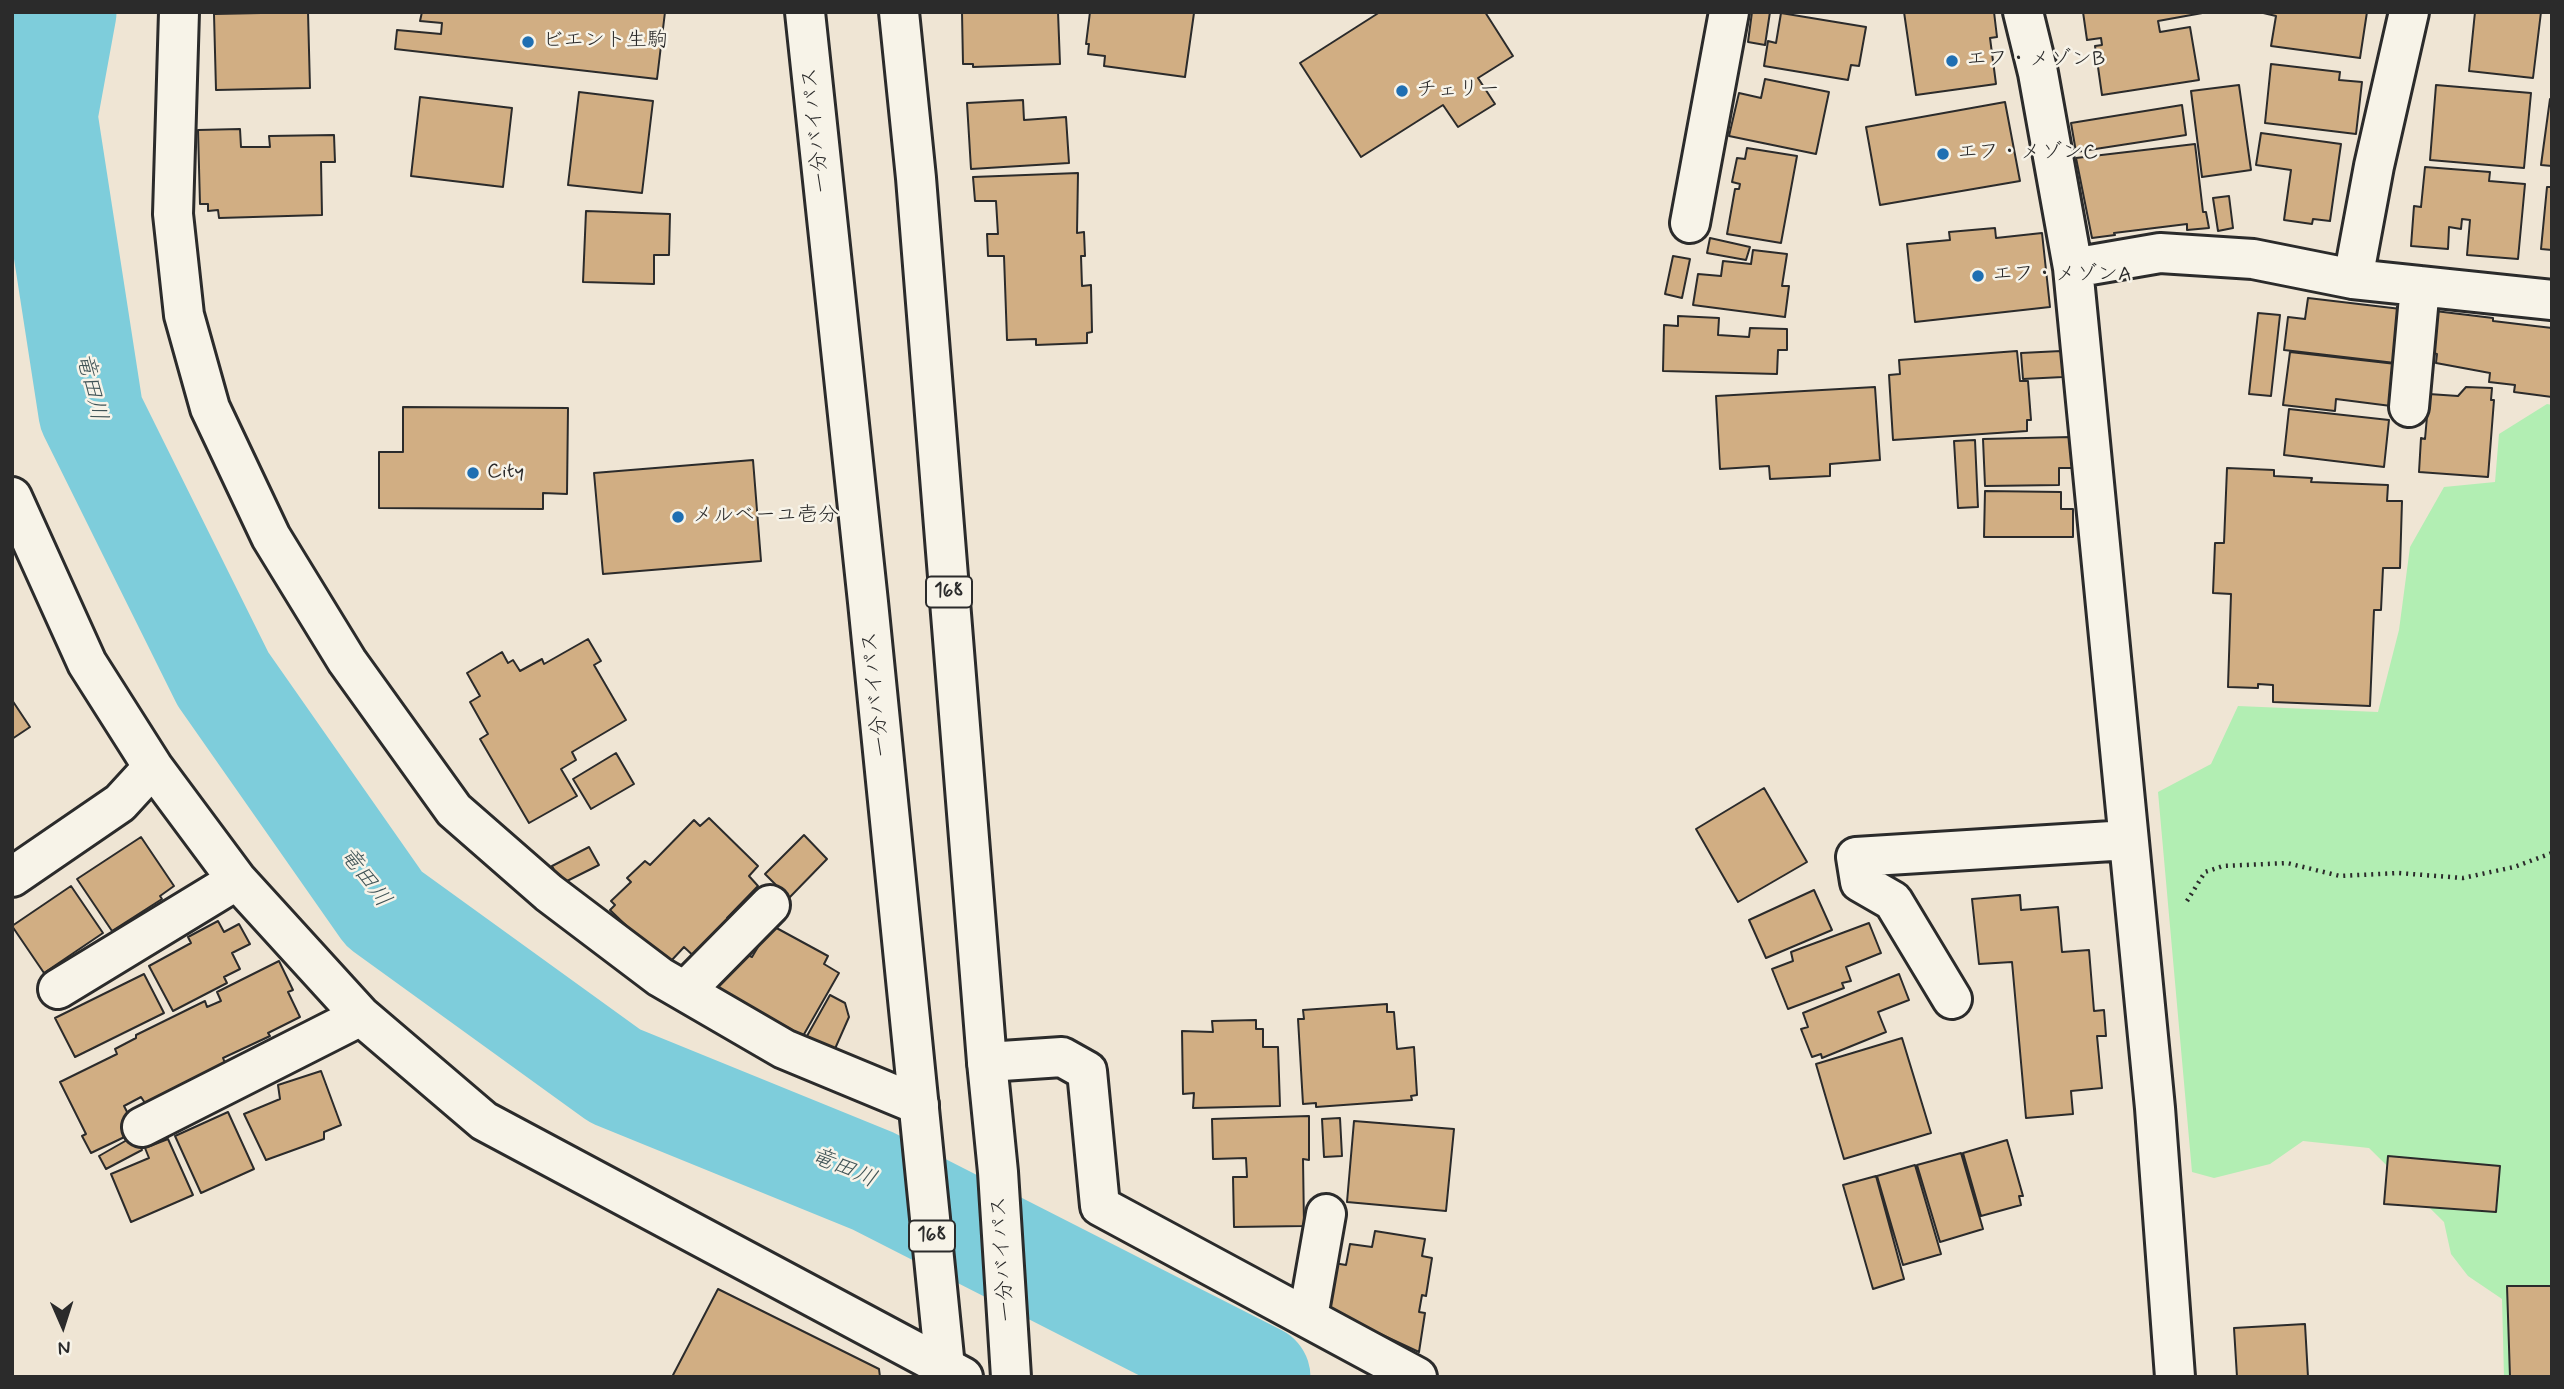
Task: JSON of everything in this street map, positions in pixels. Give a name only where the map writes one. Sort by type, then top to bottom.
[{"type":"main road","points":[[179,12],[173,214],[184,315],[210,408],[271,537],[347,661],[454,810],[549,893],[660,977],[784,1049],[919,1105]]},
{"type":"main road","name":"一分バイパス","points":[[805,12],[919,1105],[952,1374]]},
{"type":"main road","name":"一分バイパス","points":[[899,12],[916,178],[998,1172],[1011,1377]]},
{"type":"main road","points":[[1690,223],[1729,12]]},
{"type":"main road","points":[[2023,12],[2038,73],[2073,268],[2155,1108],[2175,1377]]},
{"type":"main road","points":[[2353,279],[2374,166],[2409,12]]},
{"type":"main road","points":[[2073,268],[2160,253],[2253,259],[2353,279],[2552,300]]},
{"type":"main road","points":[[2409,407],[2420,286]]},
{"type":"main road","points":[[12,497],[86,663],[153,767],[237,880],[361,1016],[485,1121],[952,1374]]},
{"type":"main road","points":[[12,877],[120,803],[153,767]]},
{"type":"main road","points":[[1952,999],[1893,901],[1860,882],[1856,857],[2127,840]]},
{"type":"main road","points":[[58,989],[237,880]]},
{"type":"main road","points":[[685,991],[770,905]]},
{"type":"main road","points":[[142,1127],[361,1016]]},
{"type":"main road","points":[[987,1062],[1062,1057],[1087,1071],[1100,1206],[1417,1377]]},
{"type":"main road","points":[[1308,1317],[1326,1214]]},
{"type":"path","points":[[2138,938],[2177,916],[2205,872],[2223,866],[2287,863],[2340,876],[2398,873],[2463,878],[2514,867],[2552,853]]},
{"type":"green space","points":[[2547,404],[2552,405],[2552,1377],[2504,1377],[2502,1299],[2468,1276],[2451,1254],[2444,1222],[2369,1148],[2303,1141],[2270,1164],[2214,1178],[2192,1172],[2158,792],[2211,764],[2238,706],[2378,712],[2399,630],[2410,547],[2444,487],[2495,482],[2499,434]]},
{"type":"building","points":[[308,12],[310,88],[216,90],[214,14]]},
{"type":"building","name":"ビエント生駒","points":[[422,12],[665,12],[657,79],[395,49],[397,30],[441,34],[442,23],[420,21]]},
{"type":"building","points":[[962,12],[1058,12],[1060,64],[973,67],[973,64],[963,64]]},
{"type":"building","points":[[1090,12],[1194,13],[1185,77],[1104,66],[1105,56],[1088,54],[1089,44],[1086,44]]},
{"type":"building","name":"チェリー","points":[[1380,12],[1485,12],[1513,56],[1478,78],[1495,104],[1458,127],[1443,105],[1361,157],[1300,63]]},
{"type":"building","points":[[1752,12],[1770,12],[1765,45],[1748,42]]},
{"type":"building","name":"エフ・メゾンB","points":[[1904,12],[1994,12],[1997,37],[1990,38],[1996,84],[1916,95]]},
{"type":"building","points":[[2083,12],[2208,12],[2158,21],[2160,32],[2190,27],[2199,80],[2102,95],[2095,46],[2102,45],[2101,38],[2087,40]]},
{"type":"building","points":[[2259,12],[2367,12],[2360,58],[2271,46],[2276,16]]},
{"type":"building","points":[[2475,12],[2541,12],[2533,78],[2469,71]]},
{"type":"building","points":[[1781,13],[1866,27],[1859,66],[1851,65],[1848,80],[1764,66],[1768,41],[1776,43]]},
{"type":"building","points":[[2271,64],[2340,72],[2339,80],[2362,82],[2356,134],[2265,123]]},
{"type":"building","points":[[1765,79],[1829,92],[1816,154],[1729,136],[1739,93],[1761,98]]},
{"type":"building","points":[[2239,85],[2251,170],[2202,177],[2191,91]]},
{"type":"building","points":[[2436,85],[2531,93],[2524,168],[2430,160]]},
{"type":"building","points":[[579,92],[653,101],[642,193],[568,185]]},
{"type":"building","points":[[420,97],[512,108],[503,187],[411,176]]},
{"type":"building","points":[[2552,99],[2552,166],[2541,165]]},
{"type":"building","points":[[1023,100],[1024,120],[1066,117],[1069,163],[971,169],[967,103]]},
{"type":"building","name":"エフ・メゾンC","points":[[2005,102],[2020,181],[1880,205],[1866,127]]},
{"type":"building","points":[[2182,105],[2186,135],[2076,152],[2071,123]]},
{"type":"building","points":[[240,129],[241,147],[270,147],[269,136],[334,135],[335,162],[321,162],[322,215],[219,218],[218,210],[208,211],[208,204],[200,204],[198,130]]},
{"type":"building","points":[[2261,133],[2341,144],[2330,221],[2313,219],[2312,224],[2284,220],[2291,170],[2256,165]]},
{"type":"building","points":[[2195,144],[2203,212],[2206,212],[2209,228],[2187,230],[2187,224],[2092,238],[2076,158]]},
{"type":"building","points":[[1747,148],[1797,156],[1781,243],[1727,234],[1735,189],[1739,189],[1740,184],[1732,182],[1737,158],[1745,159]]},
{"type":"building","points":[[2425,167],[2490,172],[2489,181],[2525,184],[2518,259],[2467,255],[2470,220],[2462,219],[2461,229],[2449,227],[2448,249],[2411,246],[2414,206],[2421,207]]},
{"type":"building","points":[[1078,173],[1077,233],[1084,232],[1085,256],[1081,256],[1082,286],[1091,285],[1092,332],[1087,333],[1087,343],[1036,345],[1036,339],[1007,340],[1004,256],[988,256],[987,234],[998,234],[996,201],[975,201],[973,177]]},
{"type":"building","points":[[2547,187],[2552,187],[2552,250],[2541,249]]},
{"type":"building","points":[[2229,196],[2233,228],[2218,231],[2213,198]]},
{"type":"building","points":[[586,211],[670,214],[669,255],[654,255],[654,284],[583,282]]},
{"type":"building","name":"エフ・メゾンA","points":[[1995,228],[1996,238],[2042,233],[2050,307],[1915,322],[1907,244],[1950,240],[1949,232]]},
{"type":"building","points":[[1710,238],[1750,247],[1746,260],[1707,253]]},
{"type":"building","points":[[1753,250],[1787,254],[1782,286],[1789,286],[1785,317],[1693,305],[1698,274],[1721,276],[1723,261],[1751,264]]},
{"type":"building","points":[[1673,256],[1690,259],[1682,298],[1665,294]]},
{"type":"building","points":[[2308,298],[2401,309],[2395,363],[2284,350],[2288,317],[2305,319]]},
{"type":"building","points":[[2435,311],[2552,328],[2552,397],[2514,392],[2515,385],[2489,382],[2490,373],[2436,363],[2437,354],[2430,352]]},
{"type":"building","points":[[2258,313],[2280,315],[2271,396],[2249,394]]},
{"type":"building","points":[[1678,316],[1719,318],[1718,335],[1749,337],[1750,328],[1787,329],[1787,350],[1778,350],[1777,374],[1663,371],[1664,325],[1678,326]]},
{"type":"building","points":[[2017,351],[2020,381],[2028,381],[2031,420],[2027,420],[2027,431],[1893,440],[1889,375],[1900,374],[1899,360]]},
{"type":"building","points":[[2061,351],[2063,377],[2023,379],[2021,353]]},
{"type":"building","points":[[2290,352],[2396,364],[2391,406],[2336,399],[2335,411],[2283,405]]},
{"type":"building","points":[[1875,387],[1880,460],[1830,464],[1830,476],[1770,479],[1769,466],[1720,469],[1716,396]]},
{"type":"building","points":[[2466,387],[2492,388],[2491,400],[2494,400],[2488,477],[2419,472],[2421,438],[2425,439],[2429,394],[2458,396]]},
{"type":"building","name":"City","points":[[403,407],[568,408],[567,494],[543,493],[543,509],[379,508],[379,452],[403,452]]},
{"type":"building","points":[[2289,409],[2389,420],[2384,467],[2284,455]]},
{"type":"building","points":[[2071,437],[2072,468],[2059,468],[2059,485],[1985,486],[1983,439]]},
{"type":"building","points":[[1975,440],[1978,507],[1958,508],[1954,441]]},
{"type":"building","name":"メルベーユ壱分","points":[[753,460],[761,561],[603,574],[594,473]]},
{"type":"building","points":[[2227,468],[2274,470],[2274,476],[2312,478],[2311,482],[2388,485],[2387,501],[2402,501],[2400,568],[2383,568],[2381,610],[2374,610],[2370,706],[2273,702],[2273,685],[2258,684],[2258,688],[2228,687],[2231,594],[2213,593],[2215,543],[2224,543]]},
{"type":"building","points":[[1985,491],[2061,492],[2061,509],[2073,509],[2073,537],[1984,537]]},
{"type":"building","points":[[588,639],[601,661],[594,665],[626,720],[572,752],[576,760],[561,769],[577,796],[529,823],[480,739],[488,734],[470,702],[480,696],[467,673],[502,652],[508,663],[513,660],[520,671],[542,659],[544,664]]},
{"type":"building","points":[[12,700],[30,727],[12,739]]},
{"type":"building","points":[[616,753],[634,784],[591,809],[573,779]]},
{"type":"building","points":[[1764,788],[1807,862],[1738,902],[1696,829]]},
{"type":"building","points":[[709,818],[758,866],[749,876],[758,886],[727,918],[730,921],[701,963],[684,947],[671,961],[666,956],[662,960],[610,910],[615,905],[611,901],[631,882],[627,878],[645,861],[650,865],[694,820],[700,826]]},
{"type":"building","points":[[804,835],[827,859],[789,898],[765,874]]},
{"type":"building","points":[[141,837],[174,886],[160,896],[162,899],[112,931],[77,879]]},
{"type":"building","points":[[589,847],[599,865],[561,884],[552,866]]},
{"type":"building","points":[[71,886],[103,933],[44,973],[12,926]]},
{"type":"building","points":[[1814,890],[1832,930],[1766,958],[1749,920]]},
{"type":"building","points":[[2020,895],[2021,910],[2058,907],[2062,952],[2089,950],[2094,1011],[2104,1010],[2106,1036],[2097,1036],[2102,1088],[2071,1091],[2073,1114],[2026,1118],[2012,962],[1979,964],[1972,899]]},
{"type":"building","points":[[218,921],[224,932],[239,924],[250,944],[232,953],[240,969],[224,977],[227,983],[173,1011],[149,966],[191,943],[188,937]]},
{"type":"building","points":[[1869,923],[1881,953],[1846,967],[1851,981],[1842,983],[1844,988],[1788,1009],[1772,969],[1793,961],[1791,952]]},
{"type":"building","points":[[771,925],[828,956],[824,964],[839,973],[803,1036],[718,988],[740,951],[752,957]]},
{"type":"building","points":[[279,961],[293,990],[288,992],[300,1017],[268,1033],[270,1036],[223,1058],[225,1063],[145,1103],[141,1097],[124,1106],[137,1131],[91,1153],[82,1136],[86,1134],[60,1082],[117,1054],[115,1049],[136,1038],[136,1035],[205,1001],[207,1007],[221,1001],[217,992]]},
{"type":"building","points":[[144,974],[164,1013],[75,1057],[55,1018]]},
{"type":"building","points":[[1899,974],[1909,1000],[1878,1012],[1886,1032],[1822,1058],[1821,1054],[1812,1057],[1801,1029],[1808,1027],[1803,1013]]},
{"type":"building","points":[[830,995],[845,1003],[849,1017],[834,1051],[807,1036]]},
{"type":"building","points":[[1387,1004],[1387,1012],[1394,1012],[1397,1049],[1414,1047],[1417,1095],[1411,1096],[1412,1100],[1316,1107],[1316,1103],[1303,1104],[1298,1019],[1304,1019],[1303,1010]]},
{"type":"building","points":[[1256,1020],[1256,1029],[1263,1029],[1263,1047],[1278,1047],[1280,1106],[1193,1108],[1194,1093],[1183,1094],[1182,1031],[1213,1032],[1212,1021]]},
{"type":"building","points":[[1902,1038],[1931,1133],[1844,1159],[1816,1064]]},
{"type":"building","points":[[321,1071],[341,1125],[324,1132],[324,1139],[266,1160],[244,1114],[280,1099],[278,1085]]},
{"type":"building","points":[[228,1112],[254,1169],[201,1193],[175,1136]]},
{"type":"building","points":[[1309,1116],[1309,1160],[1303,1159],[1304,1226],[1234,1227],[1233,1177],[1247,1177],[1246,1158],[1213,1159],[1212,1119]]},
{"type":"building","points":[[1340,1118],[1342,1156],[1324,1157],[1322,1119]]},
{"type":"building","points":[[1354,1121],[1454,1129],[1446,1211],[1347,1202]]},
{"type":"building","points":[[134,1136],[142,1150],[106,1169],[99,1156]]},
{"type":"building","points":[[168,1139],[193,1195],[131,1222],[111,1174],[149,1158],[145,1148]]},
{"type":"building","points":[[2007,1140],[2023,1196],[2019,1196],[2021,1205],[1981,1216],[1963,1153]]},
{"type":"building","points":[[1961,1153],[1983,1229],[1940,1242],[1917,1165]]},
{"type":"building","points":[[2388,1156],[2500,1166],[2496,1212],[2384,1204]]},
{"type":"building","points":[[1915,1165],[1941,1254],[1903,1265],[1877,1176]]},
{"type":"building","points":[[1876,1176],[1904,1279],[1873,1289],[1843,1185]]},
{"type":"building","points":[[1375,1231],[1425,1239],[1422,1256],[1432,1258],[1426,1296],[1422,1295],[1419,1312],[1425,1313],[1419,1352],[1326,1311],[1334,1263],[1346,1265],[1350,1244],[1372,1247]]},
{"type":"building","points":[[2507,1286],[2552,1286],[2552,1377],[2510,1377]]},
{"type":"building","points":[[718,1289],[879,1369],[880,1377],[672,1377]]},
{"type":"building","points":[[2305,1324],[2308,1377],[2237,1377],[2234,1328]]},
{"type":"waterway","name":"竜田川","points":[[64,12],[45,116],[91,413],[223,679],[384,909],[615,1076],[873,1181],[1258,1377]]},
{"type":"place","name":"ビエント生駒","points":[[528,42]]},
{"type":"place","name":"エフ・メゾンB","points":[[1952,61]]},
{"type":"place","name":"チェリー","points":[[1402,91]]},
{"type":"place","name":"エフ・メゾンC","points":[[1943,154]]},
{"type":"place","name":"エフ・メゾンA","points":[[1978,276]]},
{"type":"place","name":"City","points":[[473,473]]},
{"type":"place","name":"メルベーユ壱分","points":[[678,517]]}]
